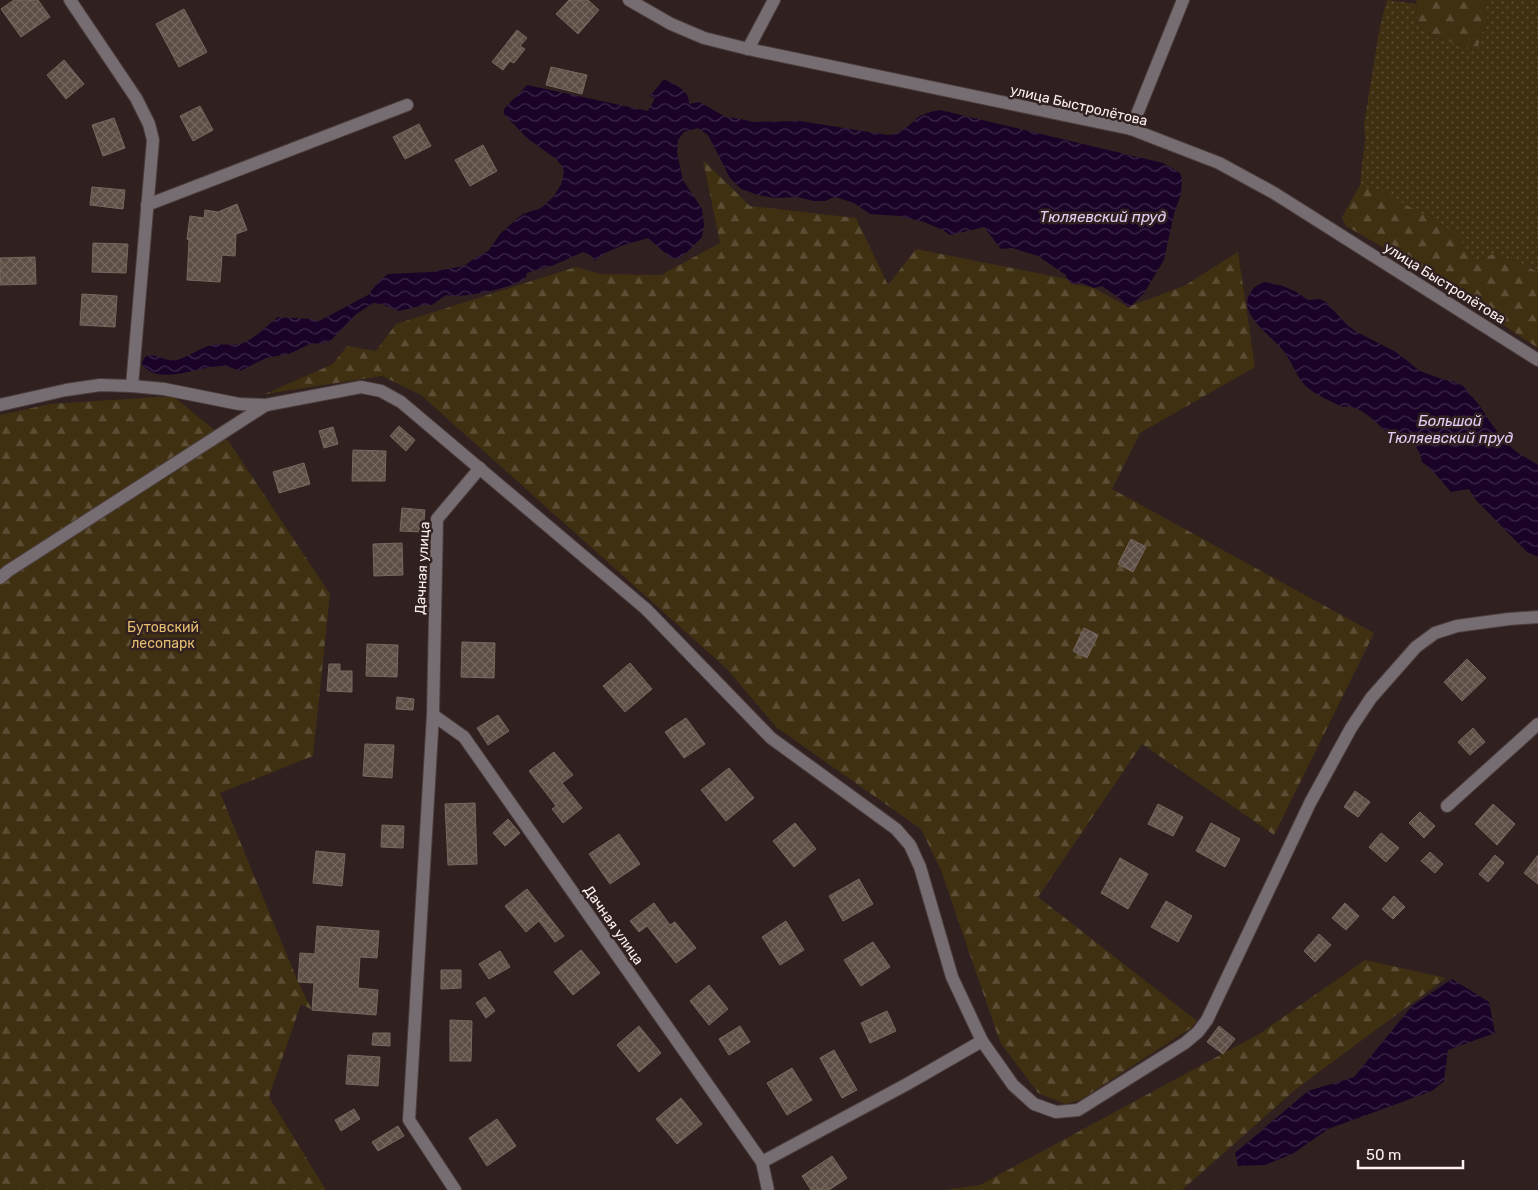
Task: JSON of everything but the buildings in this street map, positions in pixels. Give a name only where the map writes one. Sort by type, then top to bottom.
[{"type":"street","points":[[70,0],[136,98],[149,124],[153,140],[132,386]]},
{"type":"street","name":"улица Быстролётова","points":[[629,0],[671,24],[704,38],[748,50],[1131,129],[1219,163],[1274,193],[1538,360]]},
{"type":"street","points":[[748,50],[774,0]]},
{"type":"street","points":[[1131,129],[1183,0]]},
{"type":"street","points":[[147,205],[407,105]]},
{"type":"street","points":[[0,405],[66,390],[100,385],[164,389],[239,404],[266,405],[361,387],[381,391],[401,402],[646,609],[771,738],[896,829],[910,846],[920,867],[952,977],[982,1041],[1013,1086],[1034,1104],[1056,1112],[1078,1110],[1185,1043],[1198,1032],[1207,1020],[1310,803],[1351,728],[1371,698],[1416,647],[1435,634],[1457,626],[1538,617]]},
{"type":"street","points":[[0,578],[8,571],[266,405]]},
{"type":"street","name":"Дачная улица","points":[[455,1190],[409,1120],[433,715],[436,519],[480,468]]},
{"type":"street","name":"Дачная улица","points":[[433,715],[464,737],[762,1162],[768,1190]]},
{"type":"street","points":[[1447,806],[1538,724]]},
{"type":"street","points":[[762,1162],[909,1084],[982,1041]]},
{"type":"green space","points":[[1387,0],[1416,4],[1419,25],[1429,35],[1476,50],[1488,21],[1483,0],[1538,0],[1538,272],[1518,262],[1493,254],[1480,260],[1471,261],[1468,256],[1383,192],[1360,185],[1365,140],[1364,124],[1380,26]]},
{"type":"green space","points":[[1416,0],[1483,0],[1488,21],[1477,50],[1429,35],[1424,31],[1419,24]]},
{"type":"green space","points":[[703,160],[750,206],[856,218],[888,285],[916,249],[1067,279],[1072,284],[1094,288],[1128,307],[1184,286],[1238,252],[1255,367],[1140,433],[1112,489],[1374,633],[1274,835],[1142,744],[1038,897],[1197,1021],[1191,1028],[1080,1100],[1065,1104],[1038,1093],[1000,1042],[941,870],[921,829],[776,727],[726,668],[421,395],[382,376],[265,394],[333,364],[347,346],[376,351],[396,324],[576,267],[600,274],[661,275],[720,243]]},
{"type":"green space","points":[[1360,185],[1383,192],[1451,230],[1460,237],[1471,261],[1480,260],[1493,254],[1518,262],[1538,272],[1538,348],[1400,257],[1346,226],[1342,217]]},
{"type":"green space","name":"Бутовский лесопарк","points":[[173,396],[229,442],[330,594],[313,756],[220,793],[298,982],[312,1010],[301,1004],[269,1097],[326,1190],[0,1190],[0,415],[50,404]]},
{"type":"green space","points":[[1365,960],[1446,978],[1296,1089],[1182,1190],[944,1190],[980,1185],[1259,1034]]},
{"type":"water","name":"Тюляевский пруд","points":[[664,79],[677,86],[687,95],[689,104],[699,102],[726,117],[753,122],[800,121],[888,135],[902,131],[920,116],[940,110],[1163,163],[1180,173],[1182,179],[1181,194],[1174,214],[1164,260],[1144,293],[1128,307],[1122,300],[1102,286],[1094,288],[1082,283],[1072,284],[1066,275],[1038,256],[1012,248],[1001,249],[984,227],[950,235],[924,222],[899,216],[870,214],[854,203],[835,197],[825,201],[814,201],[797,197],[776,198],[758,195],[741,189],[730,178],[708,135],[698,128],[684,132],[678,140],[677,153],[683,180],[702,209],[704,225],[702,237],[677,259],[671,258],[648,238],[621,246],[605,253],[595,261],[591,256],[583,252],[554,265],[527,273],[526,278],[519,282],[475,294],[446,295],[432,305],[399,311],[373,303],[355,315],[331,340],[320,344],[312,343],[289,354],[266,358],[240,371],[231,367],[221,366],[168,375],[149,371],[142,364],[144,358],[151,355],[177,360],[216,344],[240,344],[255,336],[278,317],[319,321],[368,295],[380,280],[388,274],[431,272],[464,266],[488,251],[501,233],[523,214],[541,208],[553,197],[561,185],[564,172],[562,166],[556,159],[527,138],[504,114],[504,109],[527,85],[648,111],[655,98],[650,96]]},
{"type":"water","name":"Большой Тюляевский пруд","points":[[1265,282],[1295,291],[1308,300],[1320,299],[1326,302],[1355,331],[1396,352],[1420,371],[1463,386],[1480,406],[1505,442],[1518,453],[1538,465],[1538,557],[1527,552],[1476,500],[1469,489],[1451,492],[1432,470],[1422,462],[1419,452],[1413,444],[1395,439],[1364,413],[1350,407],[1342,407],[1316,394],[1304,384],[1285,353],[1258,325],[1248,309],[1247,301],[1250,293],[1256,286]]},
{"type":"water","points":[[1452,979],[1489,1002],[1495,1033],[1448,1050],[1444,1081],[1432,1091],[1328,1129],[1294,1153],[1265,1165],[1238,1166],[1235,1153],[1308,1091],[1354,1077],[1412,1006]]}]
